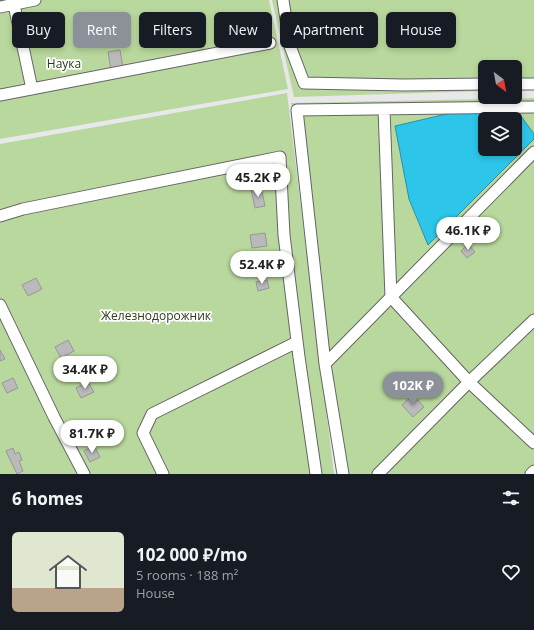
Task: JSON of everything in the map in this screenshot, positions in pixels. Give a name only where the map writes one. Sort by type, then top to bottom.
[{"type":"street","points":[[0,6],[13,2],[35,0]]},
{"type":"street","points":[[283,0],[290,46],[304,83],[404,85],[478,84]]},
{"type":"street","points":[[13,2],[32,88]]},
{"type":"street","points":[[0,95],[244,48]]},
{"type":"street","points":[[522,84],[534,84]]},
{"type":"street","points":[[343,474],[325,364],[297,110],[534,107]]},
{"type":"street","points":[[384,109],[391,297],[468,382],[534,443]]},
{"type":"street","points":[[325,364],[534,152]]},
{"type":"street","points":[[0,216],[280,157],[284,235],[297,342],[316,474]]},
{"type":"street","points":[[0,305],[54,417],[84,474]]},
{"type":"street","points":[[378,474],[468,382],[534,320]]},
{"type":"street","points":[[163,474],[143,433],[152,414],[297,342]]},
{"type":"green space","name":"Наука","points":[[0,0],[269,0],[272,12],[214,12],[214,48],[272,48],[272,14],[288,89],[0,139]]},
{"type":"green space","points":[[272,0],[534,0],[534,89],[522,90],[522,60],[478,60],[478,91],[294,97],[283,48],[378,48],[378,12],[280,12],[280,35]]},
{"type":"green space","name":"Железнодорожник","points":[[287,93],[334,474],[0,474],[0,144]]},
{"type":"green space","points":[[522,98],[534,98],[534,474],[345,474],[291,103],[478,99],[478,104],[522,104]]},
{"type":"water","points":[[468,109],[518,112],[478,112],[478,156],[517,156],[428,245],[409,199],[395,126]]},
{"type":"water","points":[[522,118],[534,134],[534,139],[522,151]]},
{"type":"building","points":[[120,50],[123,68],[111,70],[108,52]]},
{"type":"building","points":[[261,187],[265,206],[255,208],[251,189]]},
{"type":"building","points":[[265,233],[267,246],[252,248],[250,235]]},
{"type":"building","points":[[468,244],[475,252],[467,258],[461,251]]},
{"type":"building","points":[[36,278],[42,289],[28,296],[22,285]]},
{"type":"building","points":[[267,280],[269,288],[258,291],[256,282]]},
{"type":"building","points":[[68,340],[74,351],[61,358],[55,347]]},
{"type":"building","points":[[0,350],[5,359],[0,361]]},
{"type":"building","points":[[13,378],[18,388],[7,393],[2,383]]},
{"type":"building","points":[[88,382],[94,392],[81,398],[76,388]]},
{"type":"building","points":[[413,395],[424,407],[413,417],[402,405]]},
{"type":"building","points":[[94,446],[100,457],[90,462],[84,451]]},
{"type":"building","points":[[13,448],[15,454],[19,452],[22,460],[19,461],[23,471],[17,474],[6,451]]}]
